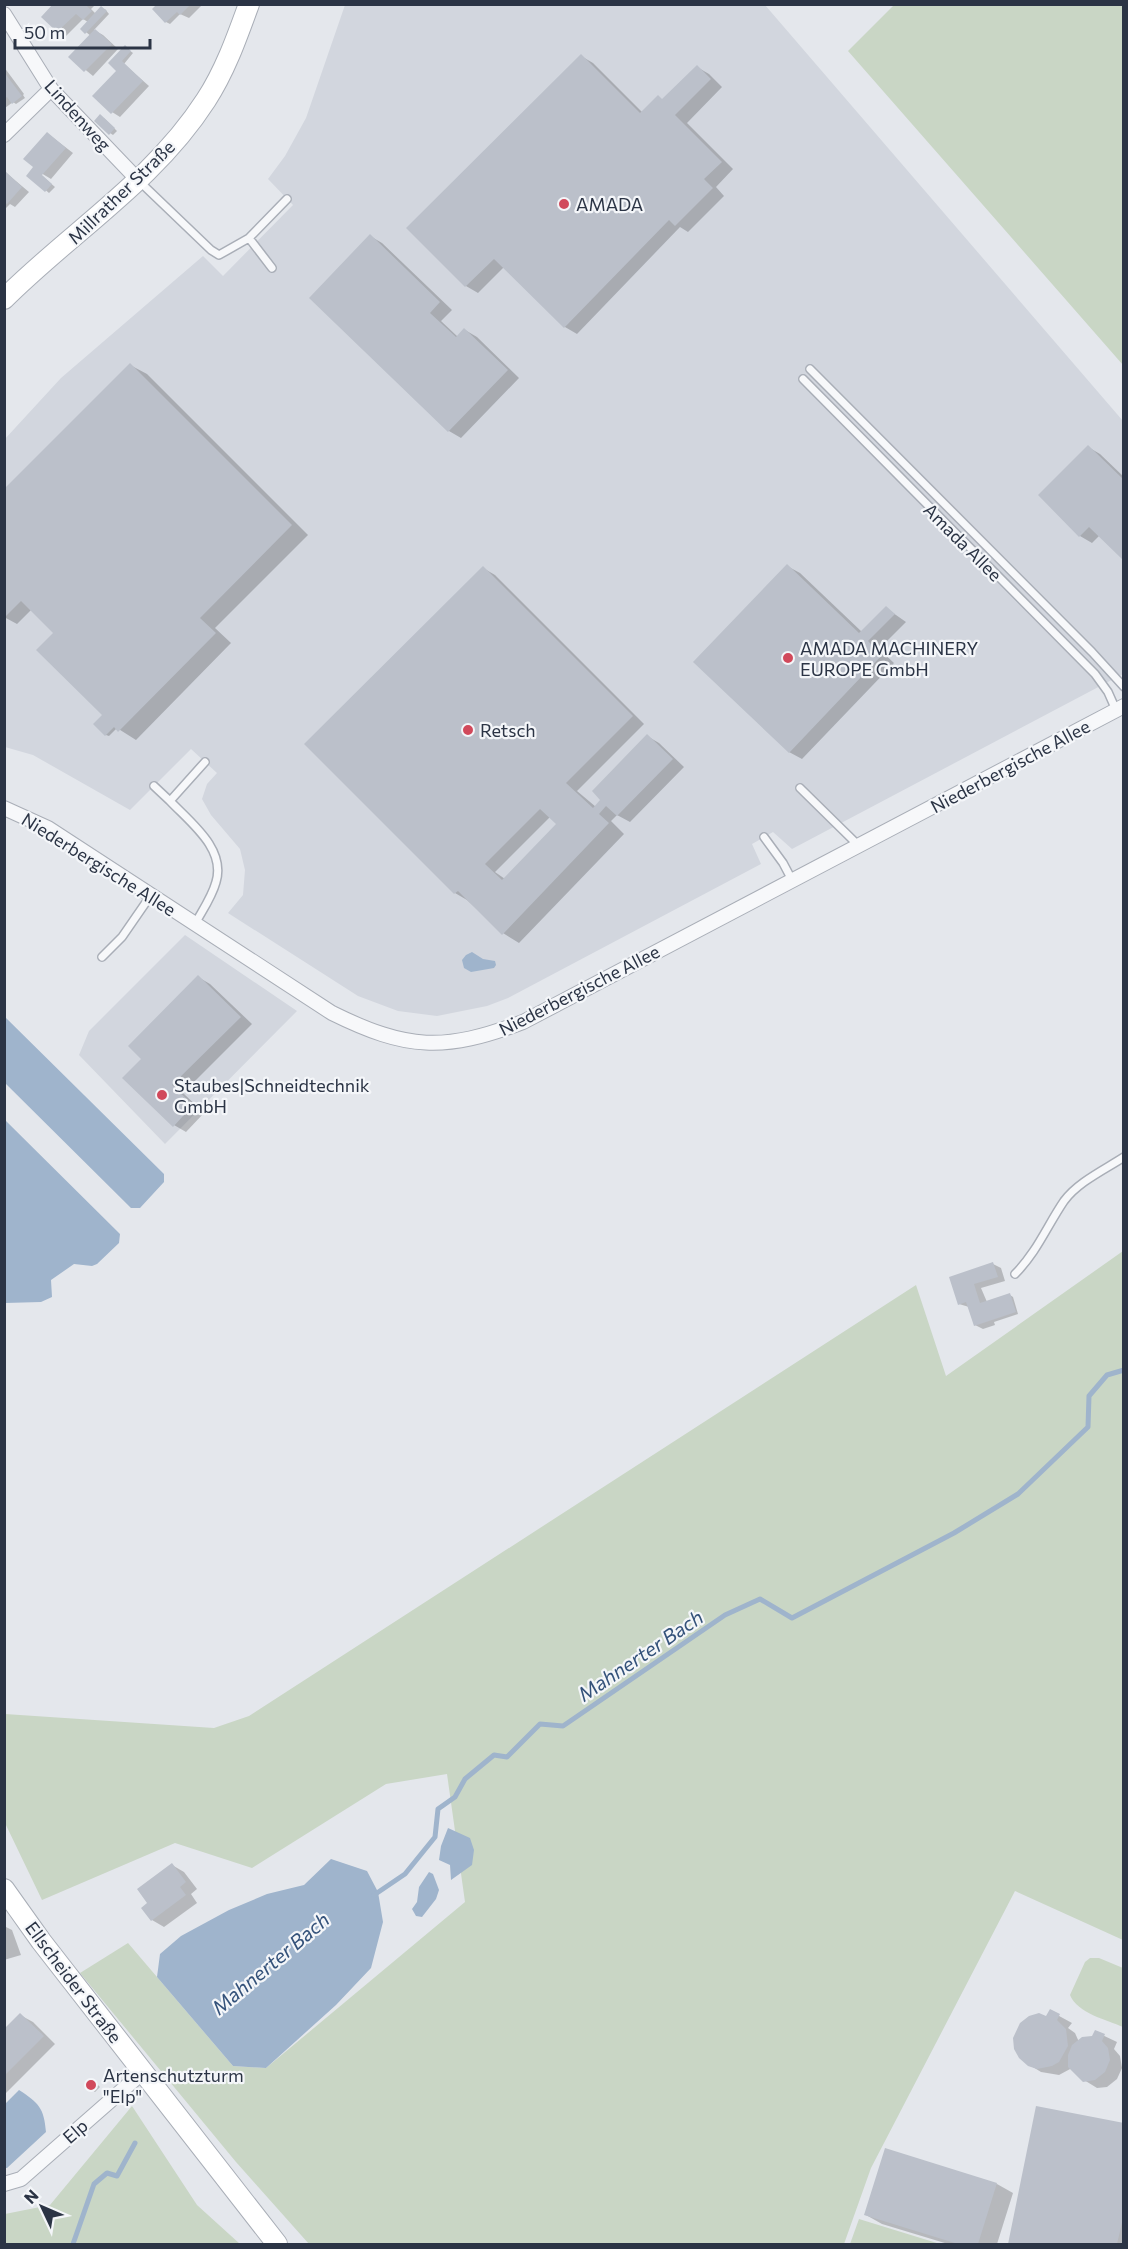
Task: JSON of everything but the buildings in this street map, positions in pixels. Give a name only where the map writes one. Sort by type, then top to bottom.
[{"type":"street","name":"Millrather Straße","points":[[4,299],[138,180],[171,146],[207,99],[228,59],[249,4]]},
{"type":"street","name":"Lindenweg","points":[[4,14],[51,89],[138,180]]},
{"type":"street","points":[[4,135],[51,89]]},
{"type":"street","name":"Niederbergische Allee","points":[[4,808],[48,828],[332,1013],[361,1027],[398,1040],[439,1043],[493,1033],[523,1022],[1120,708]]},
{"type":"street","name":"Ellscheider Straße","points":[[4,1889],[41,1941],[277,2244]]},
{"type":"street","name":"Elp","points":[[4,2184],[21,2179],[143,2072]]},
{"type":"lane","points":[[138,180],[219,255],[228,252],[249,238],[287,199]]},
{"type":"lane","points":[[249,238],[272,268]]},
{"type":"lane","name":"Amada Allee","points":[[810,369],[1124,687]]},
{"type":"lane","name":"Amada Allee","points":[[803,379],[1095,674],[1120,708]]},
{"type":"lane","points":[[170,801],[205,762]]},
{"type":"lane","points":[[154,786],[212,848],[218,863],[216,882],[195,924]]},
{"type":"lane","points":[[800,788],[858,845]]},
{"type":"lane","points":[[764,837],[792,880]]},
{"type":"lane","points":[[102,957],[122,937],[151,895]]},
{"type":"lane","points":[[1015,1274],[1033,1254],[1065,1200],[1073,1191],[1124,1157]]},
{"type":"shaded area","points":[[345,5],[765,5],[1123,421],[1123,674],[792,849],[773,832],[752,844],[761,864],[508,998],[487,1006],[437,1016],[398,1011],[358,996],[228,913],[243,895],[245,870],[240,849],[211,815],[202,799],[207,784],[217,773],[191,749],[130,810],[33,755],[5,747],[4,440],[61,378],[203,256],[223,276],[293,205],[268,179],[285,156],[306,118]]},
{"type":"shaded area","points":[[185,935],[297,1011],[165,1144],[79,1055],[89,1031]]},
{"type":"green space","points":[[894,5],[1123,5],[1123,365],[848,51]]},
{"type":"green space","points":[[1123,1251],[1123,1940],[1015,1891],[871,2168],[844,2244],[309,2244],[236,2162],[80,1973],[128,1943],[233,2066],[266,2068],[465,1902],[447,1774],[386,1784],[252,1868],[175,1843],[42,1900],[5,1823],[5,1714],[214,1728],[249,1716],[916,1285],[946,1376]]},
{"type":"green space","points":[[1090,1958],[1099,1958],[1123,1968],[1123,2027],[1101,2019],[1079,2007],[1070,1995],[1085,1962]]},
{"type":"green space","points":[[132,2106],[197,2205],[240,2244],[5,2244],[5,2214],[50,2205]]},
{"type":"green space","points":[[859,2219],[940,2244],[850,2244]]},
{"type":"water","points":[[472,952],[483,959],[495,961],[496,965],[494,968],[471,972],[464,968],[462,960]]},
{"type":"water","points":[[4,1016],[164,1174],[164,1182],[140,1208],[131,1208],[5,1083]]},
{"type":"water","points":[[5,1120],[120,1234],[119,1243],[97,1264],[92,1266],[74,1264],[51,1280],[52,1297],[41,1302],[5,1303]]},
{"type":"water","points":[[448,1828],[470,1838],[474,1850],[472,1865],[451,1880],[450,1865],[439,1860],[441,1846]]},
{"type":"water","points":[[331,1859],[367,1871],[378,1892],[383,1922],[371,1968],[336,2005],[266,2068],[233,2066],[157,1977],[160,1954],[181,1936],[229,1910],[267,1894],[304,1885]]},
{"type":"water","points":[[429,1872],[433,1874],[439,1890],[436,1899],[422,1917],[416,1916],[412,1909],[417,1902],[419,1887]]},
{"type":"water","points":[[19,2090],[39,2107],[44,2117],[46,2132],[5,2168],[5,2104]]},
{"type":"waterway","name":"Mahnerter Bach","points":[[374,1895],[405,1874],[435,1837],[438,1809],[455,1797],[465,1779],[494,1755],[507,1757],[540,1724],[563,1726],[725,1615],[760,1599],[792,1618],[954,1533],[1018,1494],[1088,1427],[1089,1396],[1107,1375],[1124,1370]]},
{"type":"waterway","name":"Mahnerter Bach","points":[[73,2244],[94,2184],[107,2173],[117,2176],[135,2143]]},
{"type":"place","name":"AMADA","points":[[564,204]]},
{"type":"place","name":"AMADA MACHINERY EUROPE GmbH","points":[[788,658]]},
{"type":"place","name":"Retsch","points":[[468,730]]},
{"type":"place","name":"Staubes|Schneidtechnik GmbH","points":[[162,1095]]},
{"type":"place","name":"Artenschutzturm \"Elp\"","points":[[91,2085]]}]
